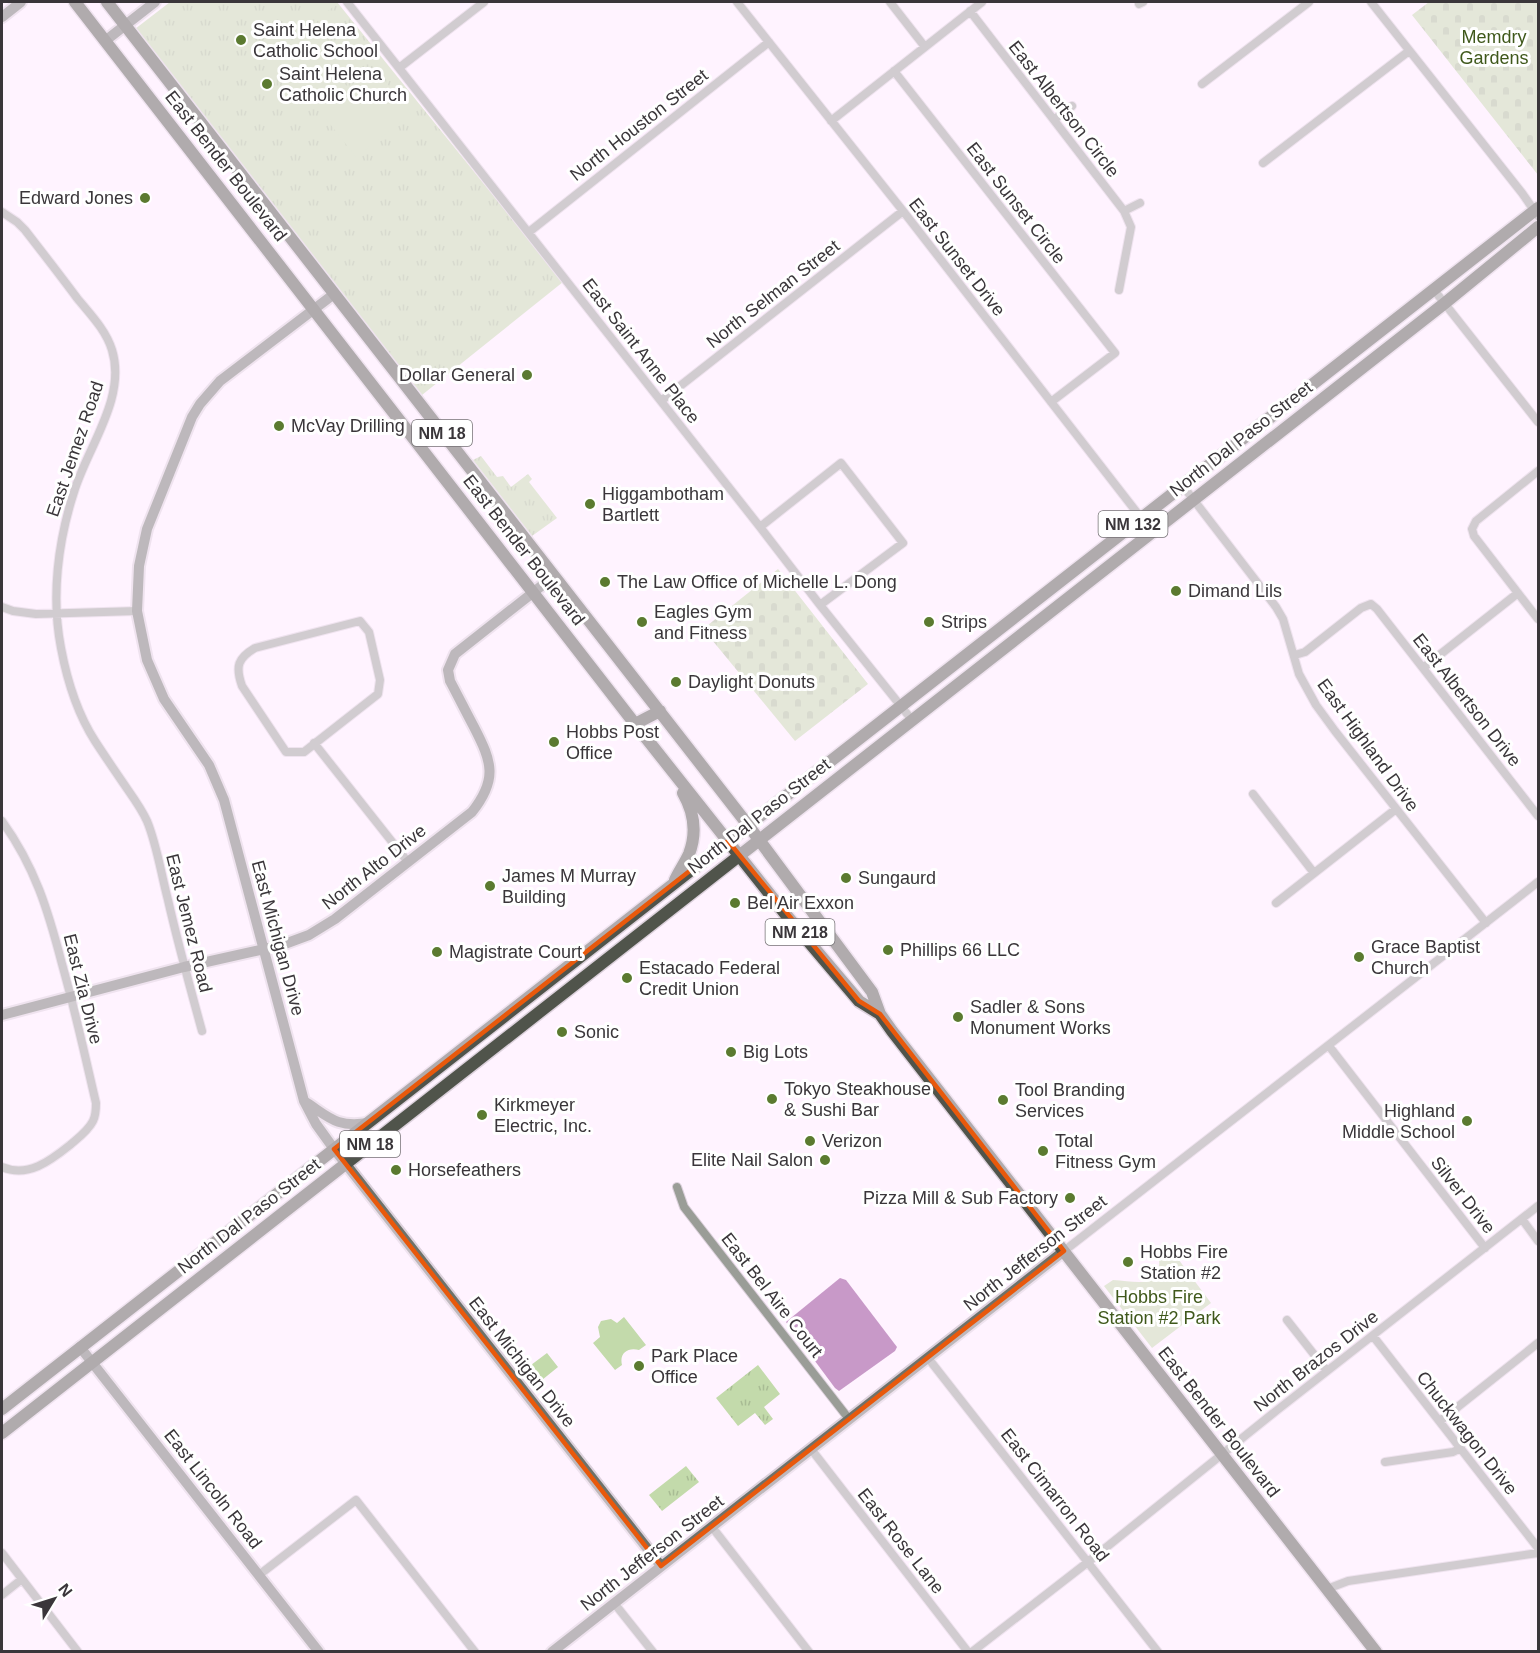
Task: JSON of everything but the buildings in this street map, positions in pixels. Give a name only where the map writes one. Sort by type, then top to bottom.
[{"type":"main road","name":"NM 18","points":[[75,2],[105,41]]},
{"type":"main road","name":"NM 18","points":[[106,2],[125,25]]},
{"type":"main road","name":"East Bender Boulevard","points":[[125,25],[760,839],[872,992],[880,1014],[1376,1652]]},
{"type":"main road","name":"East Bender Boulevard","points":[[105,41],[635,724],[787,916],[859,1001],[880,1014]]},
{"type":"main road","name":"North Dal Paso Street","points":[[2,1409],[1537,211]]},
{"type":"main road","name":"North Dal Paso Street","points":[[2,1433],[1539,227]]},
{"type":"main road","points":[[635,724],[660,711]]},
{"type":"main road","points":[[673,884],[689,854],[694,832],[693,816],[678,778]]},
{"type":"street","points":[[2,17],[21,2]]},
{"type":"street","points":[[105,41],[155,2]]},
{"type":"street","name":"East Saint Anne Place","points":[[347,2],[912,720]]},
{"type":"street","points":[[399,68],[484,2]]},
{"type":"street","name":"East Sunset Drive","points":[[737,2],[903,211],[1152,532]]},
{"type":"street","points":[[890,2],[925,47]]},
{"type":"street","points":[[831,120],[982,2]]},
{"type":"street","points":[[1202,84],[1309,2]]},
{"type":"street","points":[[1371,2],[1537,211]]},
{"type":"street","name":"East Albertson Circle","points":[[970,11],[1124,211]]},
{"type":"street","name":"North Houston Street","points":[[529,232],[769,42]]},
{"type":"street","points":[[1263,163],[1409,51]]},
{"type":"street","name":"East Sunset Circle","points":[[894,71],[1115,353],[1051,402]]},
{"type":"street","points":[[1054,119],[1072,106]]},
{"type":"street","points":[[1119,290],[1131,227],[1124,211],[1140,203]]},
{"type":"street","name":"North Selman Street","points":[[661,401],[903,211]]},
{"type":"street","name":"East Jemez Road","points":[[2,212],[25,230],[102,330],[112,351],[116,380],[106,416],[75,488],[65,520],[58,565],[56,613],[60,646],[75,700],[94,738],[139,806],[150,830],[202,1031]]},
{"type":"street","points":[[1434,290],[1539,422]]},
{"type":"street","name":"East Michigan Drive","points":[[334,294],[220,381],[192,417],[147,529],[139,566],[137,611],[147,660],[160,691],[209,765],[224,800],[304,1101],[316,1124],[661,1566]]},
{"type":"street","points":[[760,527],[841,463],[903,543],[820,605]]},
{"type":"street","points":[[1539,471],[1476,522],[1472,529],[1474,536],[1539,619]]},
{"type":"street","name":"East Highland Drive","points":[[1183,486],[1276,607],[1283,619],[1299,674],[1316,705],[1486,923]]},
{"type":"street","name":"North Alto Drive","points":[[2,1015],[245,952],[265,949],[321,929],[471,812],[481,801],[486,790],[490,765],[484,746],[450,681],[448,670],[455,654],[554,576]]},
{"type":"street","points":[[1423,668],[1518,593]]},
{"type":"street","name":"East Albertson Drive","points":[[1294,655],[1305,652],[1361,608],[1371,604],[1539,816]]},
{"type":"street","points":[[2,607],[36,614],[137,611]]},
{"type":"street","points":[[360,621],[369,632],[380,680],[378,694],[314,743],[304,752],[286,752],[242,686],[238,675],[239,661],[255,648],[360,621]]},
{"type":"street","points":[[314,743],[408,862]]},
{"type":"street","points":[[1253,794],[1314,873]]},
{"type":"street","points":[[1276,903],[1396,809]]},
{"type":"street","name":"East Zia Drive","points":[[2,821],[22,853],[48,911],[96,1103],[96,1112],[88,1129],[54,1158],[33,1169],[2,1170]]},
{"type":"street","name":"North Jefferson Street","points":[[552,1652],[1539,882]]},
{"type":"street","name":"Silver Drive","points":[[1329,1046],[1485,1248]]},
{"type":"street","points":[[304,1101],[342,1124],[368,1123]]},
{"type":"street","name":"East Bel Aire Court","points":[[677,1187],[684,1207],[849,1419]]},
{"type":"street","name":"North Brazos Drive","points":[[970,1652],[1088,1562],[1221,1454],[1539,1206]]},
{"type":"street","points":[[1522,1220],[1539,1241]]},
{"type":"street","points":[[1287,1320],[1327,1371]]},
{"type":"street","name":"Chuckwagon Drive","points":[[1372,1336],[1539,1548]]},
{"type":"street","points":[[1440,1421],[1539,1343]]},
{"type":"street","name":"East Lincoln Road","points":[[80,1347],[319,1652]]},
{"type":"street","name":"East Cimarron Road","points":[[928,1358],[1158,1652]]},
{"type":"street","points":[[1385,1462],[1453,1452],[1461,1448]]},
{"type":"street","name":"East Rose Lane","points":[[811,1449],[970,1652]]},
{"type":"street","points":[[259,1575],[356,1500],[475,1652]]},
{"type":"street","points":[[712,1527],[809,1652]]},
{"type":"street","points":[[2,1553],[78,1652]]},
{"type":"street","points":[[1327,1589],[1348,1581],[1539,1553]]},
{"type":"street","points":[[2,1595],[22,1579]]},
{"type":"street","points":[[615,1603],[653,1652]]},
{"type":"highlighted area","points":[[728,841],[859,1001],[880,1014],[1064,1251],[661,1566],[334,1149]]},
{"type":"green space","points":[[170,2],[337,2],[563,282],[422,395],[135,29]]},
{"type":"green space","points":[[314,2],[337,2],[338,3],[324,14]]},
{"type":"green space","name":"Memdry Gardens","points":[[1429,2],[1538,2],[1538,175],[1412,15]]},
{"type":"green space","points":[[302,32],[332,69],[330,70],[332,73],[335,72],[348,88],[374,67],[411,114],[356,157],[275,54]]},
{"type":"green space","points":[[481,456],[497,477],[503,476],[511,487],[528,474],[532,479],[529,482],[557,518],[532,536],[473,460]]},
{"type":"green space","points":[[778,569],[868,684],[795,741],[703,629]]},
{"type":"green space","name":"Hobbs Fire Station #2 Park","points":[[1167,1244],[1211,1303],[1152,1348],[1104,1286],[1113,1280],[1141,1282],[1154,1278],[1158,1272],[1158,1251]]},
{"type":"green space","points":[[624,1317],[646,1345],[639,1350],[631,1349],[625,1352],[621,1361],[622,1365],[615,1370],[593,1343],[600,1337],[598,1327],[601,1321],[611,1319],[617,1323]]},
{"type":"green space","points":[[547,1353],[558,1367],[542,1380],[531,1365]]},
{"type":"green space","points":[[758,1365],[780,1394],[764,1407],[773,1419],[765,1425],[755,1413],[738,1426],[716,1398]]},
{"type":"green space","points":[[686,1466],[699,1482],[662,1511],[649,1495]]},
{"type":"shaded area","points":[[840,1278],[846,1280],[897,1347],[895,1351],[839,1391],[786,1322]]},
{"type":"place","name":"Saint Helena Catholic School","points":[[241,40]]},
{"type":"place","name":"Saint Helena Catholic Church","points":[[267,84]]},
{"type":"place","name":"Edward Jones","points":[[145,198]]},
{"type":"place","name":"Dollar General","points":[[527,375]]},
{"type":"place","name":"McVay Drilling","points":[[279,426]]},
{"type":"place","name":"Higgambotham Bartlett","points":[[590,504]]},
{"type":"place","name":"The Law Office of Michelle L. Dong","points":[[605,582]]},
{"type":"place","name":"Dimand Lils","points":[[1176,591]]},
{"type":"place","name":"Eagles Gym and Fitness","points":[[642,622]]},
{"type":"place","name":"Strips","points":[[929,622]]},
{"type":"place","name":"Daylight Donuts","points":[[676,682]]},
{"type":"place","name":"Hobbs Post Office","points":[[554,742]]},
{"type":"place","name":"Sungaurd","points":[[846,878]]},
{"type":"place","name":"James M Murray Building","points":[[490,886]]},
{"type":"place","name":"Bel Air Exxon","points":[[735,903]]},
{"type":"place","name":"Phillips 66 LLC","points":[[888,950]]},
{"type":"place","name":"Magistrate Court","points":[[437,952]]},
{"type":"place","name":"Grace Baptist Church","points":[[1359,957]]},
{"type":"place","name":"Estacado Federal Credit Union","points":[[627,978]]},
{"type":"place","name":"Sadler & Sons Monument Works","points":[[958,1017]]},
{"type":"place","name":"Sonic","points":[[562,1032]]},
{"type":"place","name":"Big Lots","points":[[731,1052]]},
{"type":"place","name":"Tokyo Steakhouse & Sushi Bar","points":[[772,1099]]},
{"type":"place","name":"Tool Branding Services","points":[[1003,1100]]},
{"type":"place","name":"Kirkmeyer Electric, Inc.","points":[[482,1115]]},
{"type":"place","name":"Highland Middle School","points":[[1467,1121]]},
{"type":"place","name":"Verizon","points":[[810,1141]]},
{"type":"place","name":"Total Fitness Gym","points":[[1043,1151]]},
{"type":"place","name":"Elite Nail Salon","points":[[825,1160]]},
{"type":"place","name":"Horsefeathers","points":[[396,1170]]},
{"type":"place","name":"Pizza Mill & Sub Factory","points":[[1070,1198]]},
{"type":"place","name":"Hobbs Fire Station #2","points":[[1128,1262]]},
{"type":"place","name":"Park Place Office","points":[[639,1366]]}]
